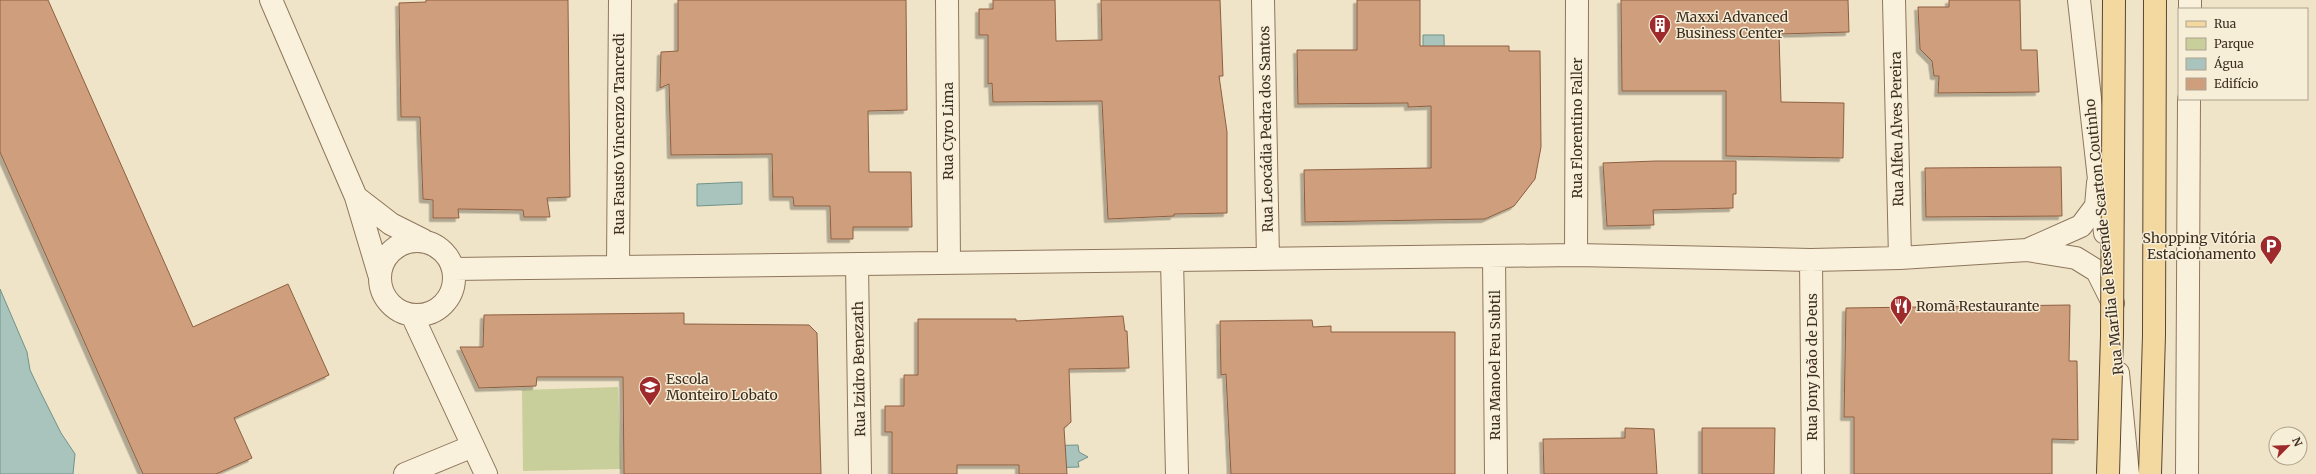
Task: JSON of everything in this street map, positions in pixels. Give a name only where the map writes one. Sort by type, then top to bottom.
[{"type":"main road","points":[[2108,474],[2112,335],[2114,0]]},
{"type":"main road","points":[[2150,474],[2154,335],[2155,0]]},
{"type":"street","points":[[271,0],[356,197],[384,296],[392,306],[412,316],[425,315],[442,306],[454,286],[454,269],[449,258],[439,247],[391,224],[356,197]]},
{"type":"street","name":"Rua Fausto Vincenzo Tancredi","points":[[618,267],[620,0]]},
{"type":"street","name":"Rua Cyro Lima","points":[[948,0],[949,263]]},
{"type":"street","name":"Rua Leocádia Pedra dos Santos","points":[[1263,0],[1268,259]]},
{"type":"street","name":"Rua Florentino Faller","points":[[1576,255],[1577,0]]},
{"type":"street","name":"Rua Alfeu Alves Pereira","points":[[1894,0],[1900,258]]},
{"type":"street","name":"Rua Marília de Resende Scarton Coutinho","points":[[2079,0],[2099,177],[2128,474]]},
{"type":"street","points":[[2187,474],[2189,100]]},
{"type":"street","points":[[2027,250],[2081,226],[2096,206],[2099,177]]},
{"type":"street","points":[[379,274],[388,254],[398,244],[423,240]]},
{"type":"street","points":[[454,269],[1576,255],[1811,260],[1900,258],[2027,250],[2076,258],[2097,271],[2112,303]]},
{"type":"street","name":"Rua Manoel Feu Subtil","points":[[1494,256],[1496,474]]},
{"type":"street","points":[[1172,260],[1176,474]]},
{"type":"street","name":"Rua Jony João de Deus","points":[[1811,260],[1813,474]]},
{"type":"street","name":"Rua Izidro Benezath","points":[[857,264],[860,474]]},
{"type":"street","points":[[412,316],[486,474]]},
{"type":"street","points":[[405,474],[473,446]]},
{"type":"green space","points":[[618,387],[621,469],[523,471],[522,390]]},
{"type":"water","points":[[1423,35],[1444,35],[1445,99],[1423,99]]},
{"type":"water","points":[[742,182],[742,204],[697,206],[697,184]]},
{"type":"water","points":[[0,289],[27,352],[30,370],[61,433],[75,454],[73,474],[0,474]]},
{"type":"water","points":[[1078,445],[1079,452],[1088,457],[1078,462],[1079,467],[1043,468],[1042,446]]},
{"type":"building","points":[[0,0],[48,0],[193,327],[288,284],[329,375],[234,418],[252,458],[216,474],[143,474],[0,152]]},
{"type":"building","points":[[426,0],[568,0],[570,197],[547,198],[550,217],[524,217],[523,210],[458,209],[459,218],[433,218],[433,200],[423,199],[420,117],[401,117],[399,3],[426,2]]},
{"type":"building","points":[[678,0],[906,0],[907,110],[868,111],[869,172],[911,172],[912,227],[853,227],[853,239],[831,239],[830,206],[794,206],[793,197],[773,197],[772,154],[671,155],[669,84],[660,88],[661,52],[678,51]]},
{"type":"building","points":[[993,0],[1055,0],[1056,41],[1102,40],[1101,0],[1220,0],[1223,76],[1219,76],[1227,132],[1227,213],[1174,214],[1174,216],[1108,219],[1102,101],[993,102],[992,83],[988,84],[988,35],[979,35],[979,9],[993,9]]},
{"type":"building","points":[[1357,0],[1420,0],[1420,46],[1509,46],[1509,51],[1540,51],[1541,147],[1535,179],[1514,206],[1485,219],[1305,222],[1304,170],[1431,168],[1431,106],[1408,107],[1408,103],[1298,104],[1297,50],[1357,50]]},
{"type":"building","points":[[1621,0],[1848,0],[1849,32],[1779,34],[1781,102],[1844,103],[1843,158],[1726,156],[1726,91],[1622,91]]},
{"type":"building","points":[[1949,0],[2020,0],[2021,50],[2037,50],[2039,92],[1938,93],[1939,76],[1934,76],[1932,61],[1920,49],[1918,7],[1949,7]]},
{"type":"building","points":[[1656,161],[1736,161],[1736,194],[1733,194],[1733,208],[1653,210],[1654,225],[1607,226],[1603,163]]},
{"type":"building","points":[[2061,167],[2062,216],[1926,217],[1925,168]]},
{"type":"building","points":[[2070,305],[2069,361],[2077,361],[2078,440],[2052,439],[2052,474],[1854,474],[1854,417],[1844,417],[1846,308]]},
{"type":"building","points":[[684,313],[684,324],[809,325],[817,333],[821,474],[624,474],[623,377],[537,377],[536,386],[479,388],[460,347],[483,347],[484,315]]},
{"type":"building","points":[[1123,316],[1125,331],[1127,331],[1129,368],[1069,369],[1071,422],[1064,428],[1067,474],[1019,474],[1019,465],[957,465],[957,474],[892,474],[892,432],[885,432],[885,406],[904,406],[904,375],[918,375],[918,319],[1016,319],[1016,321]]},
{"type":"building","points":[[1312,320],[1313,327],[1331,326],[1331,332],[1455,332],[1455,474],[1231,474],[1226,374],[1221,375],[1220,321]]},
{"type":"building","points":[[1625,428],[1654,429],[1657,474],[1544,474],[1543,439],[1625,438]]},
{"type":"building","points":[[1702,428],[1775,428],[1774,474],[1702,474]]},
{"type":"place","name":"Maxxi Advanced Business Center","points":[[1660,44]]},
{"type":"place","name":"Shopping Vitória Estacionamento","points":[[2271,266]]},
{"type":"place","name":"Romã Restaurante","points":[[1901,326]]},
{"type":"place","name":"Escola Monteiro Lobato","points":[[650,406]]}]
